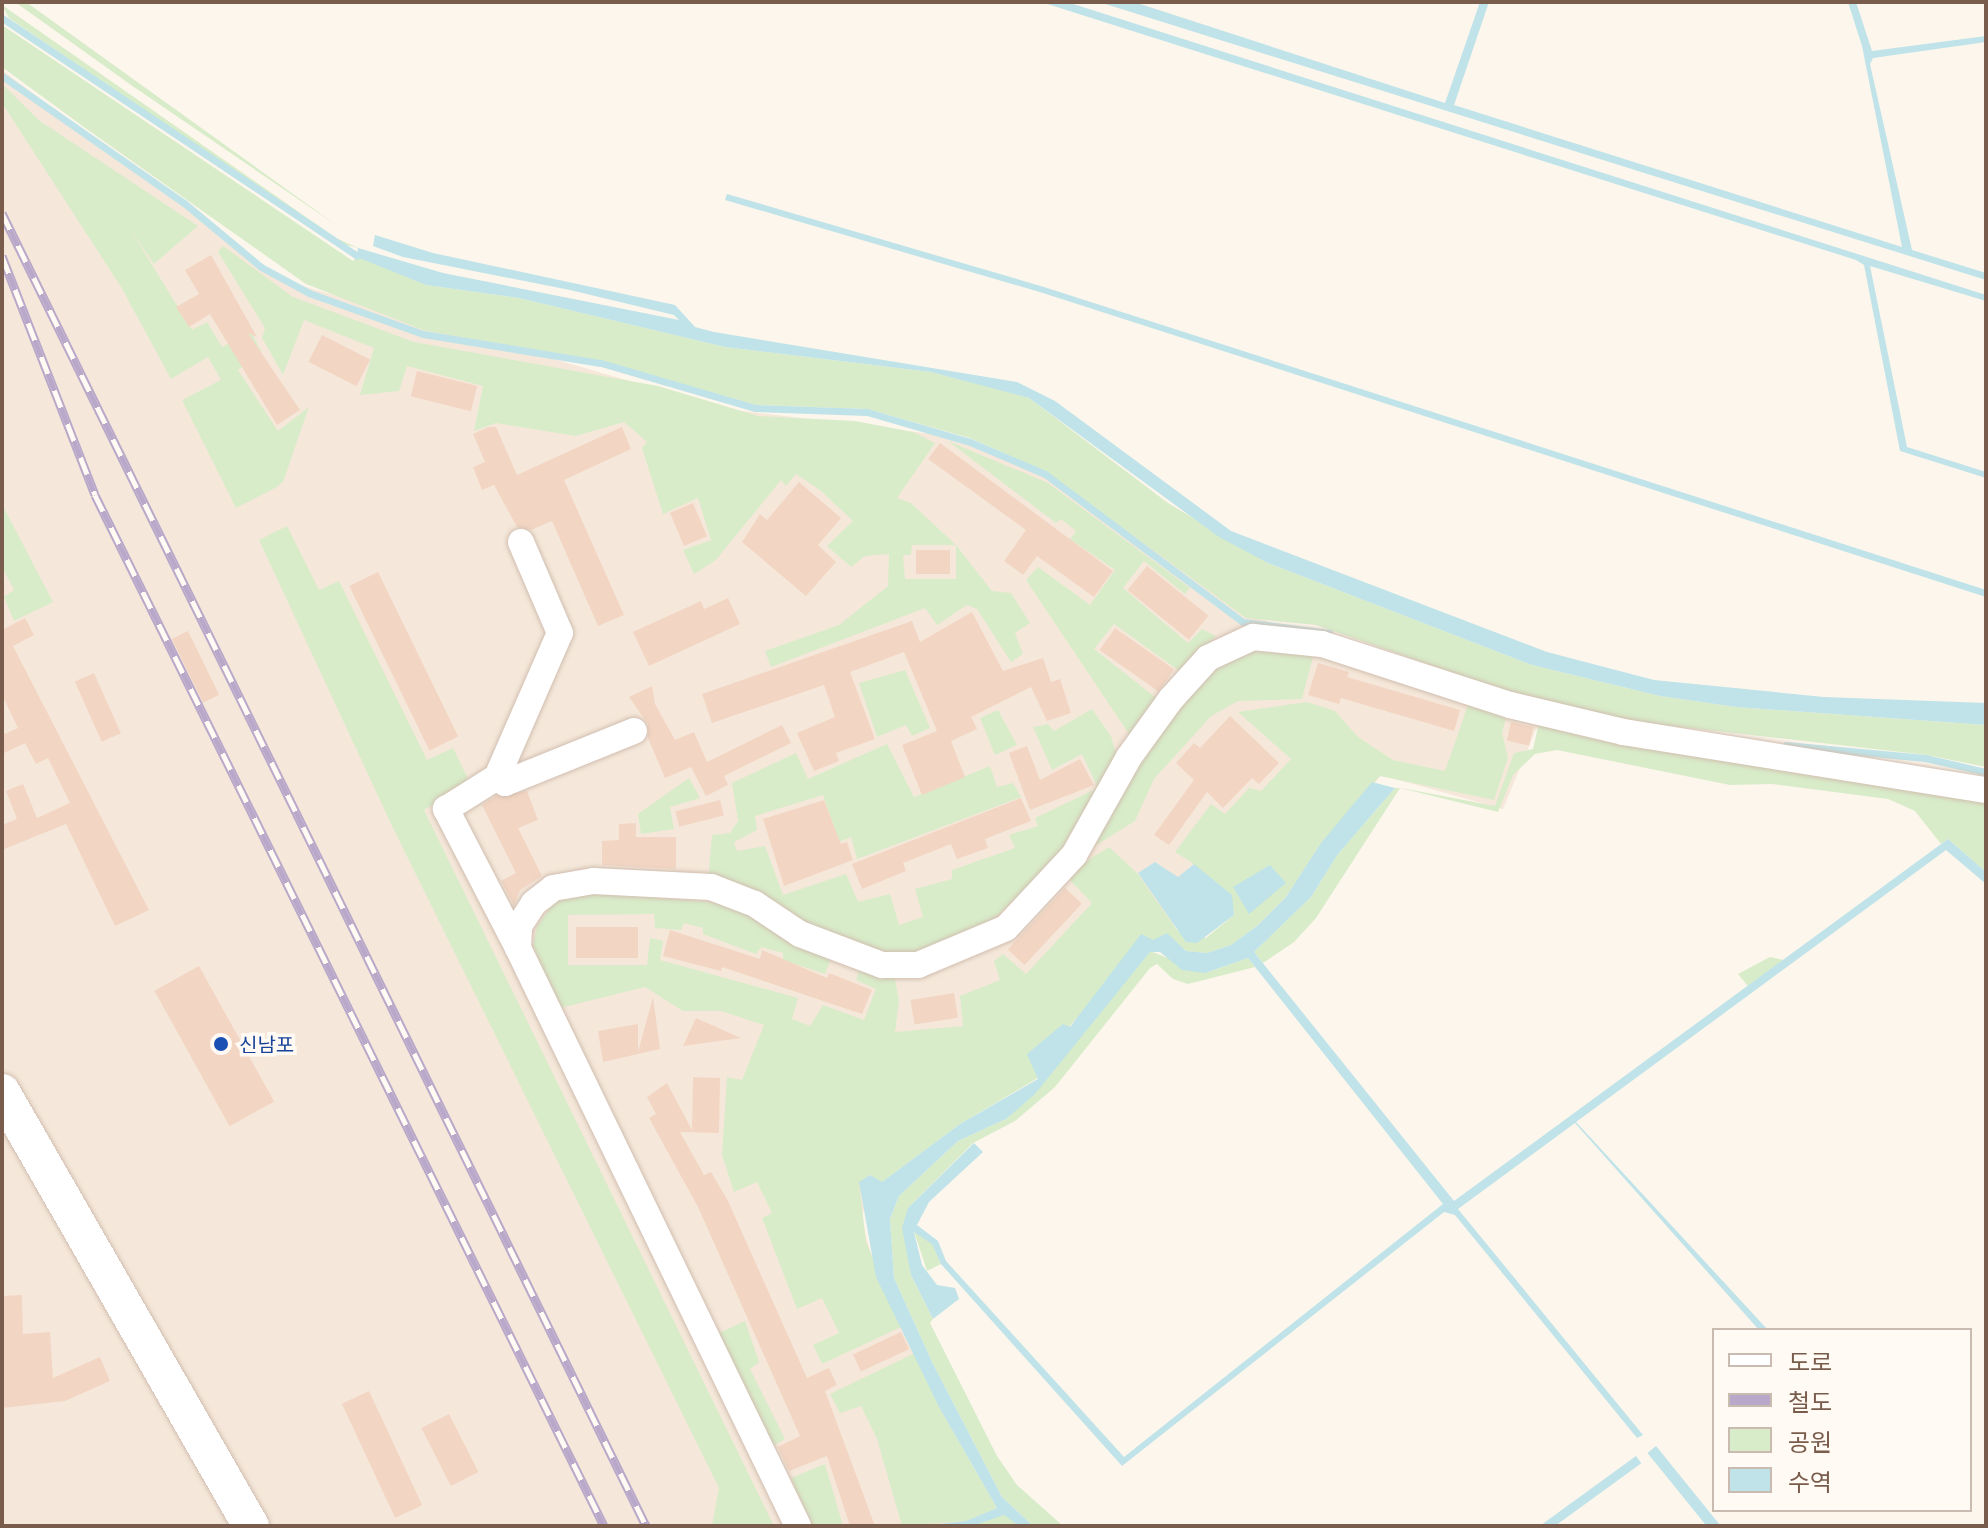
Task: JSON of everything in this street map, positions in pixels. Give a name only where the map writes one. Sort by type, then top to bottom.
[{"type":"main road","points":[[2,1092],[15,1142],[251,1526]]},
{"type":"street","points":[[521,542],[560,633],[497,777],[446,809],[518,948],[798,1526]]},
{"type":"street","points":[[518,948],[519,926],[534,903],[553,888],[593,881],[711,887],[755,904],[800,934],[882,965],[918,965],[977,941],[1006,928],[1074,855],[1129,757],[1190,679],[1229,644],[1253,637],[1322,644],[1510,705],[1623,732],[1986,790]]},
{"type":"street","points":[[497,777],[505,783],[634,731]]},
{"type":"shaded area","points":[[2,70],[282,280],[726,409],[949,436],[1077,489],[1243,613],[1541,717],[1503,809],[1381,775],[1283,899],[1137,935],[882,1169],[861,1217],[880,1288],[989,1499],[1019,1526],[2,1526]]},
{"type":"green space","points":[[15,2],[26,2],[339,227],[131,85]]},
{"type":"green space","points":[[2,5],[336,238],[358,248],[337,242],[9,18]]},
{"type":"green space","points":[[2,25],[353,261],[357,256],[426,285],[519,298],[725,347],[931,372],[1013,393],[1029,398],[1168,503],[1268,563],[1532,665],[1660,696],[1736,707],[1986,725],[1986,767],[1927,755],[1636,722],[1519,696],[1316,625],[1246,618],[1046,472],[970,438],[867,409],[756,405],[601,361],[426,331],[306,284],[88,130],[2,67]]},
{"type":"green space","points":[[2,84],[40,121],[198,226],[154,264],[130,229],[192,330],[207,322],[222,347],[251,332],[262,353],[238,370],[278,431],[309,407],[283,482],[275,488],[236,508],[182,400],[221,380],[208,357],[171,379],[121,287],[2,103]]},
{"type":"green space","points":[[223,246],[293,297],[414,342],[658,386],[758,416],[855,421],[913,432],[935,443],[897,498],[911,503],[956,545],[992,591],[1011,593],[1030,623],[1015,633],[1023,654],[1011,662],[977,609],[967,605],[937,625],[925,608],[771,667],[765,651],[839,625],[888,586],[889,554],[865,556],[851,567],[827,546],[853,521],[820,490],[796,474],[786,486],[781,480],[716,560],[694,574],[683,550],[711,540],[698,498],[663,514],[642,448],[647,442],[624,422],[576,436],[496,423],[474,431],[483,386],[407,366],[399,391],[360,395],[374,348],[304,320],[283,375],[262,338],[265,328],[218,252]],"holes":[[[912,545],[956,545],[956,579],[905,579],[903,555],[911,555]]]},
{"type":"green space","points":[[948,441],[1048,483],[1190,588],[1185,594],[1144,561],[1123,588],[1188,643],[1202,629],[1216,636],[1182,673],[1114,624],[1094,649],[1155,697],[1153,712],[1133,740],[1026,580],[1038,567],[1090,605],[1115,570],[1070,539],[1076,531],[1061,519],[1056,523]]},
{"type":"green space","points":[[2,504],[53,602],[14,621],[4,597],[14,590],[2,567]]},
{"type":"green space","points":[[287,526],[319,590],[339,581],[427,760],[453,748],[471,785],[424,810],[774,1526],[712,1525],[719,1488],[393,828],[259,540]]},
{"type":"green space","points":[[1261,645],[1313,657],[1302,699],[1238,701],[1211,716],[1154,779],[1135,821],[1082,854],[1127,775],[1212,662]]},
{"type":"green space","points":[[905,670],[930,728],[912,736],[906,725],[877,737],[859,683]]},
{"type":"green space","points":[[1307,702],[1335,711],[1358,737],[1393,760],[1445,771],[1468,705],[1506,718],[1502,733],[1508,758],[1494,800],[1380,776],[1321,843],[1286,897],[1257,926],[1231,945],[1207,953],[1186,951],[1167,934],[1099,993],[1069,1027],[1038,1078],[960,1124],[882,1182],[859,1182],[866,1242],[903,1326],[822,1364],[813,1345],[839,1333],[822,1298],[797,1309],[762,1218],[772,1213],[757,1182],[734,1192],[722,1155],[727,1077],[742,1080],[764,1025],[721,1011],[683,1011],[645,987],[556,1009],[533,945],[537,926],[550,908],[567,894],[656,891],[656,898],[714,902],[753,913],[832,956],[825,974],[783,960],[783,953],[761,947],[756,954],[703,934],[703,928],[684,923],[681,930],[655,928],[654,914],[568,915],[568,965],[647,965],[650,938],[663,941],[660,960],[798,998],[792,1019],[810,1026],[823,1005],[864,1020],[876,989],[856,980],[860,967],[894,974],[899,1001],[895,1032],[963,1026],[960,996],[1000,980],[994,961],[1003,954],[1026,974],[1092,903],[1065,875],[1109,847],[1137,873],[1177,930],[1206,938],[1234,915],[1194,864],[1175,852],[1211,804],[1225,814],[1249,788],[1261,791],[1291,759],[1238,712]]},
{"type":"green space","points":[[1092,709],[1111,736],[1118,760],[1052,867],[991,921],[900,960],[809,929],[708,880],[712,835],[730,833],[738,821],[732,783],[796,753],[808,779],[887,744],[914,797],[990,766],[997,787],[1013,783],[1021,797],[857,859],[851,837],[839,842],[823,795],[755,816],[757,830],[734,842],[737,851],[765,846],[783,895],[846,874],[858,902],[890,894],[899,925],[923,917],[915,889],[952,879],[952,870],[1015,848],[1009,835],[1038,826],[1035,818],[1098,788],[1082,754],[1052,770],[1033,727],[1048,724],[1054,731]]},
{"type":"green space","points":[[998,710],[1017,745],[995,755],[980,718]]},
{"type":"green space","points":[[1539,722],[1986,795],[1986,872],[1948,839],[1941,844],[1915,811],[1888,799],[1772,784],[1730,785],[1557,750],[1535,754],[1513,775],[1498,812],[1400,788],[1495,806],[1514,753],[1533,749]]},
{"type":"green space","points":[[689,778],[700,798],[670,807],[674,829],[641,834],[638,814]]},
{"type":"green space","points":[[1395,788],[1400,788],[1316,918],[1294,942],[1263,963],[1254,952],[1311,897],[1338,854]]},
{"type":"green space","points":[[1150,951],[1205,973],[1248,958],[1255,967],[1188,984],[1173,979],[1157,964],[1150,968],[1055,1087],[1015,1121],[973,1143],[908,1208],[911,1275],[933,1319],[930,1323],[997,1456],[1017,1485],[1063,1526],[1033,1526],[1002,1497],[933,1364],[894,1278],[890,1219],[899,1196],[958,1141],[1006,1119]]},
{"type":"green space","points":[[1770,957],[1783,960],[1748,986],[1738,974]]},
{"type":"green space","points":[[914,1231],[932,1243],[941,1264],[927,1271]]},
{"type":"green space","points":[[745,1321],[759,1362],[750,1369],[785,1439],[769,1448],[715,1335]]},
{"type":"green space","points":[[915,1353],[939,1407],[997,1508],[966,1521],[902,1526],[877,1439],[861,1406],[840,1413],[830,1394]]},
{"type":"green space","points":[[825,1464],[843,1526],[812,1526],[791,1478]]},
{"type":"green space","points":[[1004,1514],[1019,1526],[972,1526]]},
{"type":"water","points":[[1041,2],[1067,2],[1986,295],[1986,301],[1870,266],[1907,447],[1986,472],[1986,478],[1900,451],[1864,265],[1856,260]]},
{"type":"water","points":[[1099,2],[1134,2],[1445,103],[1480,2],[1489,2],[1454,105],[1902,247],[1862,46],[1848,2],[1856,2],[1872,51],[1986,36],[1986,42],[1873,58],[1870,64],[1912,250],[1986,273],[1986,280]]},
{"type":"water","points":[[727,194],[1044,287],[1986,590],[1986,597],[1043,293],[725,200]]},
{"type":"water","points":[[375,235],[433,253],[675,305],[695,327],[714,332],[1017,382],[1055,401],[1231,531],[1547,652],[1654,680],[1824,697],[1986,703],[1986,725],[1736,707],[1660,696],[1532,665],[1268,563],[1219,537],[1029,398],[931,372],[725,347],[519,298],[426,285],[357,257],[358,248],[443,273],[679,320],[674,315],[570,290],[403,257],[373,246]]},
{"type":"water","points":[[1372,782],[1395,788],[1338,854],[1311,897],[1254,952],[1454,1201],[1948,839],[1986,872],[1986,884],[1946,850],[1576,1122],[1766,1328],[1757,1328],[1575,1123],[1458,1209],[1643,1435],[1637,1438],[1455,1215],[1444,1212],[1122,1466],[941,1264],[932,1244],[914,1232],[922,1265],[937,1285],[955,1288],[959,1299],[933,1319],[911,1275],[902,1228],[908,1208],[974,1143],[983,1152],[929,1202],[917,1225],[938,1241],[946,1261],[1124,1457],[1443,1204],[1248,958],[1205,973],[1182,970],[1160,952],[1150,952],[1035,1094],[1006,1119],[958,1141],[899,1196],[890,1219],[894,1278],[933,1364],[1002,1497],[1033,1526],[1019,1526],[1004,1515],[972,1526],[921,1526],[966,1521],[997,1508],[939,1407],[876,1277],[859,1182],[870,1175],[882,1182],[960,1124],[1038,1079],[1027,1054],[1063,1024],[1070,1027],[1141,934],[1153,940],[1167,933],[1186,951],[1207,953],[1231,945],[1257,926],[1286,897],[1321,843]]},
{"type":"water","points":[[1155,862],[1178,877],[1194,864],[1232,895],[1234,915],[1197,943],[1186,942],[1138,873]]},
{"type":"water","points":[[1270,865],[1286,883],[1249,914],[1233,887]]},
{"type":"water","points":[[1656,1446],[1721,1526],[1707,1526],[1647,1453]]},
{"type":"water","points":[[1636,1456],[1641,1463],[1555,1526],[1542,1524]]},
{"type":"building","points":[[211,255],[257,337],[248,333],[300,410],[277,425],[210,314],[189,327],[176,307],[199,294],[185,270]]},
{"type":"building","points":[[322,335],[370,360],[356,386],[308,362]]},
{"type":"building","points":[[417,371],[477,386],[471,411],[411,396]]},
{"type":"building","points":[[496,427],[517,475],[622,427],[631,449],[564,480],[624,615],[598,626],[552,521],[531,530],[517,527],[494,485],[482,490],[473,467],[485,462],[473,434]]},
{"type":"building","points":[[940,443],[1113,571],[1094,597],[1037,556],[1023,575],[1004,561],[1026,530],[928,459]]},
{"type":"building","points":[[799,482],[841,518],[818,545],[836,562],[806,596],[742,542],[760,514],[767,520]]},
{"type":"building","points":[[693,503],[707,536],[684,546],[670,513]]},
{"type":"building","points":[[916,550],[950,550],[950,574],[916,574]]},
{"type":"building","points":[[1147,566],[1208,616],[1189,640],[1127,590]]},
{"type":"building","points":[[378,572],[458,736],[429,751],[349,586]]},
{"type":"building","points":[[728,598],[740,624],[649,666],[633,632],[701,601],[704,609]]},
{"type":"building","points":[[972,612],[1003,671],[1043,658],[1051,682],[1060,679],[1071,713],[1047,721],[1031,687],[971,717],[977,729],[951,741],[965,777],[922,795],[902,745],[937,731],[904,652],[850,672],[875,739],[836,753],[839,761],[814,771],[797,733],[835,717],[824,685],[712,723],[702,694],[912,621],[920,642]]},
{"type":"building","points":[[25,618],[34,635],[13,646],[149,910],[115,926],[66,824],[2,850],[2,825],[17,819],[6,791],[23,784],[37,818],[70,803],[48,758],[36,764],[25,743],[2,754],[2,735],[18,728],[2,695],[2,624],[4,629]]},
{"type":"building","points":[[1115,628],[1174,669],[1158,691],[1100,650]]},
{"type":"building","points":[[188,631],[219,695],[203,703],[172,639]]},
{"type":"building","points":[[1318,663],[1349,672],[1347,677],[1460,710],[1454,731],[1341,698],[1339,704],[1308,695]]},
{"type":"building","points":[[94,673],[121,733],[102,742],[75,682]]},
{"type":"building","points":[[652,686],[655,704],[675,740],[694,732],[707,762],[782,725],[791,743],[724,776],[728,785],[706,796],[691,767],[665,778],[648,738],[648,724],[629,697]]},
{"type":"building","points":[[1230,716],[1279,763],[1259,784],[1252,778],[1223,808],[1207,792],[1169,845],[1154,835],[1194,780],[1176,763],[1194,743],[1200,748]]},
{"type":"building","points":[[1511,722],[1533,727],[1529,746],[1507,741]]},
{"type":"building","points":[[1027,746],[1040,780],[1080,759],[1094,785],[1030,810],[1009,753]]},
{"type":"building","points":[[527,791],[538,820],[518,828],[542,876],[520,890],[514,905],[501,881],[516,873],[482,805],[496,796]]},
{"type":"building","points":[[1021,798],[1031,821],[985,839],[988,848],[957,859],[951,844],[903,863],[906,871],[862,889],[852,864]]},
{"type":"building","points":[[720,800],[724,816],[679,827],[675,811]]},
{"type":"building","points":[[824,800],[841,844],[847,842],[853,860],[784,886],[763,819]]},
{"type":"building","points":[[636,823],[636,837],[676,837],[676,869],[602,865],[602,841],[619,840],[619,824]]},
{"type":"building","points":[[1065,888],[1082,904],[1025,965],[1008,949]]},
{"type":"building","points":[[576,927],[638,927],[638,958],[576,958]]},
{"type":"building","points":[[670,930],[760,959],[762,950],[827,978],[829,973],[872,990],[862,1014],[722,967],[721,971],[663,956]]},
{"type":"building","points":[[199,966],[274,1102],[230,1126],[154,991]]},
{"type":"building","points":[[954,993],[958,1018],[914,1025],[911,1000]]},
{"type":"building","points":[[653,997],[660,1049],[603,1062],[598,1031],[638,1024],[638,1052]]},
{"type":"building","points":[[696,1018],[741,1038],[683,1046]]},
{"type":"building","points":[[693,1077],[720,1078],[719,1133],[680,1132],[704,1175],[711,1172],[727,1199],[807,1378],[829,1368],[837,1385],[825,1391],[875,1526],[850,1526],[827,1456],[789,1471],[778,1447],[800,1436],[698,1207],[649,1118],[656,1114],[647,1097],[667,1083],[692,1130]]},
{"type":"building","points":[[22,1295],[23,1334],[50,1332],[53,1378],[100,1357],[110,1381],[65,1401],[2,1408],[2,1296]]},
{"type":"building","points":[[901,1332],[909,1349],[861,1372],[853,1354]]},
{"type":"building","points":[[369,1391],[422,1505],[395,1518],[342,1404]]},
{"type":"building","points":[[449,1414],[479,1472],[451,1486],[421,1428]]},
{"type":"waterway","points":[[2,18],[357,256]]},
{"type":"waterway","points":[[2,76],[184,203],[261,267],[309,293],[423,334],[601,363],[755,408],[867,412],[970,442],[1045,474],[1243,622],[1329,633]]},
{"type":"waterway","points":[[1786,745],[1925,758],[1986,772]]},
{"type":"railway","points":[[2,213],[646,1526]]},
{"type":"railway","points":[[2,256],[95,495],[604,1526]]},
{"type":"place","name":"신남포","points":[[221,1044]]}]
